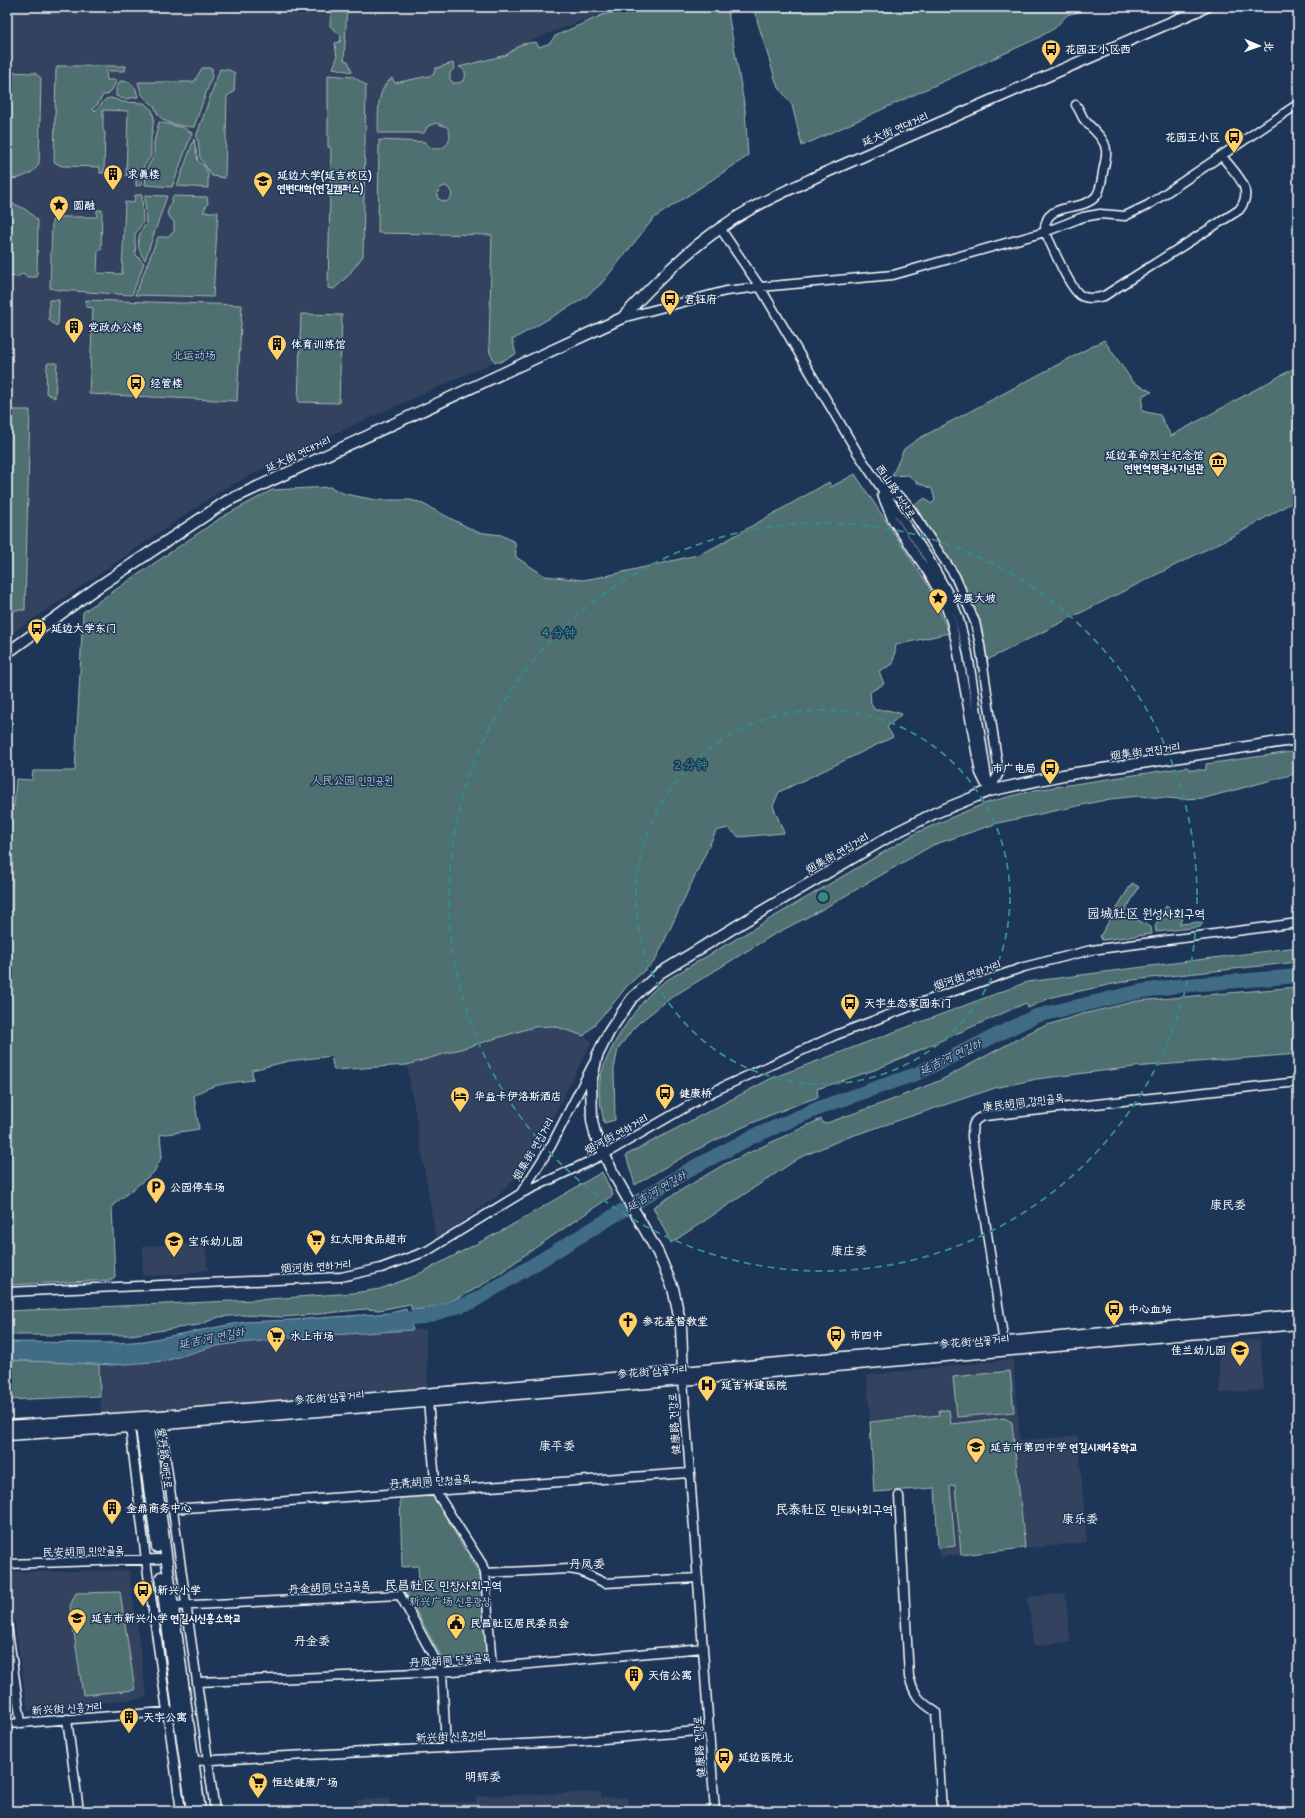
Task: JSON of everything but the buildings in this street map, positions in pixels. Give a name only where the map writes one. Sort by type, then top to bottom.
[{"type":"main road","name":"延大街 연대거리","points":[[7,653],[95,589],[227,501],[622,318],[652,286],[720,228],[770,198],[1206,7]]},
{"type":"main road","name":"烟集街 연집거리","points":[[597,1056],[609,1032],[632,998],[660,973],[740,924],[897,832],[935,813],[989,791],[1063,775],[1298,739]]},
{"type":"main road","name":"健康路 건강로","points":[[597,1056],[591,1083],[590,1108],[595,1134],[612,1171],[658,1253],[672,1288],[679,1316],[683,1376]]},
{"type":"main road","name":"参花街 삼꽃거리","points":[[7,1436],[130,1428],[144,1421],[160,1424],[428,1401],[1298,1315]]},
{"type":"main road","name":"参花街 삼꽃거리","points":[[7,1426],[144,1421],[1298,1324]]},
{"type":"main road","name":"爱丹路 애단로","points":[[144,1421],[159,1559],[192,1811]]},
{"type":"main road","name":"爱丹路 애단로","points":[[144,1421],[172,1606],[200,1811]]},
{"type":"street","name":"延大街 연대거리","points":[[622,318],[649,312],[706,295],[760,287],[894,275],[1045,232],[1083,216],[1100,214],[1124,216],[1148,205],[1298,104]]},
{"type":"street","points":[[1076,105],[1084,119],[1103,141],[1106,150],[1101,188],[1090,201],[1062,209],[1049,215],[1045,222],[1045,232],[1073,286],[1081,296],[1094,299],[1104,296],[1239,210],[1246,202],[1246,194],[1243,185],[1222,156]]},
{"type":"street","name":"西山路 서산로","points":[[720,228],[760,287],[823,396],[879,486],[941,578],[958,616],[968,654],[989,791]]},
{"type":"street","points":[[879,486],[901,498],[907,504],[941,553],[969,605],[980,645],[999,773],[989,791]]},
{"type":"street","name":"烟河街 연하거리","points":[[7,1292],[341,1277],[393,1265],[427,1251],[520,1194],[605,1154],[712,1092],[780,1060],[914,1005],[1024,967],[1091,950],[1298,923]]},
{"type":"street","name":"烟集街 연집거리","points":[[520,1194],[551,1146],[597,1056]]},
{"type":"street","name":"康民胡同 강민골목","points":[[1004,1343],[972,1137],[973,1124],[977,1119],[993,1115],[1298,1082]]},
{"type":"street","name":"健康路 건강로","points":[[683,1376],[715,1811]]},
{"type":"street","points":[[428,1401],[436,1492],[482,1564],[485,1573],[492,1668]]},
{"type":"street","name":"爱丹路 애단로","points":[[160,1424],[188,1605],[215,1811]]},
{"type":"street","points":[[130,1428],[166,1712],[181,1811]]},
{"type":"street","name":"丹青胡同 단청골목","points":[[172,1509],[436,1492],[689,1473]]},
{"type":"street","points":[[899,1496],[909,1677],[914,1692],[921,1702],[936,1712],[942,1811]]},
{"type":"street","name":"民安胡同 민안골목","points":[[7,1564],[159,1559]]},
{"type":"street","points":[[485,1573],[569,1569],[605,1583],[698,1578]]},
{"type":"street","name":"丹金胡同 단금골목","points":[[172,1606],[400,1594],[442,1672]]},
{"type":"street","points":[[7,1624],[21,1723]]},
{"type":"street","name":"丹凤胡同 단봉골목","points":[[198,1682],[442,1672],[703,1648]]},
{"type":"street","points":[[442,1672],[446,1747]]},
{"type":"street","name":"新兴街 신흥거리","points":[[7,1724],[178,1710]]},
{"type":"street","points":[[67,1719],[79,1811]]},
{"type":"street","name":"新兴街 신흥거리","points":[[194,1761],[208,1759],[580,1740],[709,1730]]},
{"type":"shaded area","name":"延边大学(延吉校区) 연변대학(연길캠퍼스)","points":[[7,7],[617,7],[522,44],[516,352],[312,444],[222,490],[7,637]]},
{"type":"shaded area","points":[[554,1026],[584,1036],[592,1041],[534,1155],[527,1166],[500,1194],[436,1239],[407,1065],[534,1027]]},
{"type":"shaded area","name":"宝乐幼儿园","points":[[205,1243],[208,1270],[173,1275],[142,1276],[143,1246]]},
{"type":"shaded area","points":[[426,1329],[428,1390],[101,1415],[99,1364],[113,1365],[165,1361],[211,1347],[230,1344]]},
{"type":"shaded area","name":"佳兰幼儿园","points":[[1260,1339],[1264,1390],[1220,1393],[1218,1343]]},
{"type":"shaded area","name":"延吉市第四中学 연길시제4중학교","points":[[1013,1359],[1020,1440],[1078,1436],[1087,1542],[939,1557],[935,1488],[874,1492],[867,1375]]},
{"type":"shaded area","name":"延吉市新兴小学 연길시신흥소학교","points":[[129,1570],[147,1698],[28,1711],[7,1572]]},
{"type":"shaded area","points":[[1065,1593],[1071,1642],[1033,1646],[1028,1597]]},
{"type":"shaded area","points":[[601,1792],[602,1798],[628,1797],[629,1811],[357,1811],[357,1800],[389,1798],[390,1805],[476,1802],[476,1796]]},
{"type":"green space","points":[[331,7],[347,7],[344,60],[348,61],[352,72],[333,68],[337,58],[335,43],[340,42],[341,35],[330,26]]},
{"type":"green space","points":[[622,7],[727,7],[745,109],[748,156],[654,218],[601,284],[583,299],[512,340],[516,354],[500,362],[495,362],[490,353],[489,345],[492,235],[378,233],[379,140],[425,142],[429,147],[439,149],[444,147],[450,139],[450,133],[447,127],[436,123],[428,126],[424,133],[378,133],[378,110],[380,96],[387,83],[392,78],[395,83],[433,75],[436,68],[453,63],[454,68],[450,73],[450,79],[453,83],[459,83],[464,80],[465,74],[464,70],[459,67],[506,55],[522,44],[536,42],[539,47],[550,43],[555,36],[602,15],[617,12]],"holes":[[[445,186],[449,188],[452,194],[450,199],[446,202],[438,199],[437,194],[440,188]]]},
{"type":"green space","points":[[753,7],[1096,7],[1067,15],[1055,28],[1036,39],[802,146],[792,105],[777,85]]},
{"type":"green space","points":[[58,66],[126,66],[125,71],[106,71],[107,80],[117,80],[112,90],[107,95],[103,95],[98,104],[92,109],[95,111],[106,99],[111,98],[123,102],[144,103],[152,110],[154,119],[151,138],[151,156],[144,166],[142,185],[136,186],[136,176],[126,176],[128,111],[103,110],[103,131],[105,132],[104,173],[100,173],[100,167],[62,166],[54,162],[56,69]]},
{"type":"green space","points":[[202,68],[212,68],[212,76],[194,127],[175,124],[162,119],[158,115],[154,106],[140,91],[138,82],[194,82]]},
{"type":"green space","points":[[220,69],[229,70],[235,73],[234,92],[227,96],[225,178],[212,176],[200,158],[198,141],[196,137]]},
{"type":"green space","points":[[7,72],[35,73],[41,78],[39,163],[34,170],[26,176],[12,179],[7,179]]},
{"type":"green space","points":[[328,75],[354,77],[366,85],[363,256],[347,277],[334,289],[328,288],[331,148],[328,147]]},
{"type":"green space","points":[[120,81],[130,82],[136,89],[138,97],[124,99],[116,96],[116,89]]},
{"type":"green space","points":[[159,122],[184,128],[192,133],[172,187],[145,185],[147,168],[154,156],[154,142]]},
{"type":"green space","points":[[194,139],[198,161],[204,166],[208,174],[208,188],[177,186]]},
{"type":"green space","points":[[135,195],[142,195],[143,222],[135,234],[135,243],[136,255],[144,263],[132,295],[58,290],[50,288],[52,221],[57,217],[97,217],[97,210],[102,210],[101,250],[98,250],[97,273],[122,274],[125,202],[134,203]]},
{"type":"green space","points":[[145,195],[167,196],[145,260],[140,251],[138,242],[146,224]]},
{"type":"green space","points":[[173,196],[207,197],[208,203],[203,212],[218,212],[213,297],[135,295],[158,237],[167,237],[174,232],[174,222],[167,214]]},
{"type":"green space","points":[[7,203],[11,203],[25,209],[33,215],[38,222],[37,277],[26,277],[24,273],[17,277],[7,276]]},
{"type":"green space","points":[[49,300],[59,300],[58,324],[56,326],[49,320]]},
{"type":"green space","name":"北运动场","points":[[86,300],[242,305],[237,401],[89,394],[93,308],[86,307]]},
{"type":"green space","points":[[301,314],[342,315],[339,403],[298,402]]},
{"type":"green space","points":[[1104,340],[1133,382],[1152,392],[1143,395],[1142,411],[1160,415],[1171,436],[1298,366],[1298,499],[1237,534],[987,660],[977,620],[942,550],[915,505],[925,498],[931,504],[935,500],[932,489],[918,483],[908,475],[892,476],[904,449],[918,439]]},
{"type":"green space","points":[[57,363],[55,398],[46,393],[47,364]]},
{"type":"green space","points":[[7,403],[11,403],[11,410],[30,410],[25,610],[16,610],[7,615]]},
{"type":"green space","name":"人民公园 인민공원","points":[[855,474],[928,585],[949,633],[896,645],[893,664],[879,671],[884,684],[870,692],[871,704],[875,710],[888,710],[902,714],[887,727],[893,737],[779,792],[773,806],[784,833],[739,837],[728,828],[716,831],[655,961],[627,986],[584,1036],[554,1026],[534,1027],[407,1065],[334,1070],[331,1056],[289,1061],[252,1070],[253,1080],[222,1084],[207,1088],[194,1096],[199,1129],[160,1135],[162,1156],[154,1172],[112,1206],[115,1278],[111,1280],[7,1285],[7,805],[14,806],[16,779],[32,780],[33,771],[75,771],[83,612],[222,517],[272,490],[330,487],[345,494],[376,500],[410,500],[419,502],[477,532],[501,535],[515,542],[516,557],[545,576],[583,580],[697,555],[713,548],[829,482],[831,487]]},
{"type":"green space","points":[[1298,751],[1298,773],[1205,798],[1180,799],[1139,796],[1110,799],[998,823],[933,845],[821,910],[773,935],[672,997],[641,1021],[632,1030],[618,1049],[614,1069],[615,1120],[604,1123],[599,1089],[600,1077],[604,1064],[626,1024],[656,988],[668,979],[918,832],[989,802],[1035,790],[1187,767],[1191,770],[1206,770],[1206,764]]},
{"type":"green space","points":[[1132,883],[1139,887],[1124,913],[1151,927],[1152,934],[1102,940],[1100,936]]},
{"type":"green space","points":[[1166,906],[1183,917],[1179,924],[1203,922],[1200,927],[1156,932],[1155,926]]},
{"type":"green space","points":[[1298,947],[1298,962],[1132,980],[1052,997],[1028,1008],[1026,1003],[877,1069],[817,1089],[818,1097],[770,1115],[724,1136],[635,1185],[626,1155],[772,1078],[1027,982]]},
{"type":"green space","points":[[1298,987],[1298,1054],[1134,1067],[1037,1079],[995,1088],[843,1139],[799,1158],[671,1243],[653,1207],[723,1165],[821,1119],[824,1124],[889,1101],[941,1080],[1038,1028],[1079,1015],[1137,1001]]},
{"type":"green space","points":[[602,1172],[613,1195],[477,1288],[446,1303],[429,1308],[412,1310],[410,1304],[379,1310],[365,1309],[282,1317],[241,1315],[219,1317],[199,1325],[130,1335],[7,1335],[7,1311],[254,1300],[353,1293],[380,1289],[415,1276],[505,1229]]},
{"type":"green space","points":[[7,1360],[99,1364],[100,1396],[7,1400]]},
{"type":"green space","points":[[1010,1371],[1014,1412],[957,1417],[953,1377]]},
{"type":"green space","points":[[939,1410],[949,1410],[951,1424],[1004,1418],[1012,1422],[1025,1548],[961,1555],[955,1485],[950,1486],[955,1546],[938,1548],[935,1488],[874,1492],[870,1422],[940,1415]]},
{"type":"green space","name":"新兴广场 신흥광장","points":[[430,1495],[434,1497],[483,1581],[489,1656],[443,1660],[403,1587],[419,1585],[418,1566],[402,1567],[400,1497]]},
{"type":"green space","points":[[120,1592],[135,1690],[83,1695],[70,1606],[76,1593]]},
{"type":"water","points":[[406,1309],[413,1330],[315,1336],[230,1344],[211,1347],[165,1361],[113,1365],[7,1360],[7,1342],[118,1343],[144,1341],[244,1322],[390,1313]]},
{"type":"waterway","name":"延吉河 연길하","points":[[391,1320],[424,1317],[472,1302],[694,1167],[752,1137],[824,1106],[916,1074],[1036,1016],[1137,992],[1176,986],[1298,976]]},
{"type":"place","name":"花园王小区西","points":[[1051,66]]},
{"type":"place","name":"花园王小区","points":[[1234,154]]},
{"type":"place","name":"求真楼","points":[[113,191]]},
{"type":"place","name":"延边大学(延吉校区) 연변대학(연길캠퍼스)","points":[[263,198]]},
{"type":"place","name":"圆融","points":[[59,222]]},
{"type":"place","name":"君钰府","points":[[670,316]]},
{"type":"place","name":"党政办公楼","points":[[74,344]]},
{"type":"place","name":"体育训练馆","points":[[277,361]]},
{"type":"place","name":"经管楼","points":[[136,400]]},
{"type":"place","name":"延边革命烈士纪念馆 연변혁명렬사기념관","points":[[1218,478]]},
{"type":"place","name":"发展大坡","points":[[938,615]]},
{"type":"place","name":"延边大学东门","points":[[37,645]]},
{"type":"place","name":"市广电局","points":[[1050,785]]},
{"type":"place","name":"天宇生态家园东门","points":[[850,1020]]},
{"type":"place","name":"健康桥","points":[[665,1110]]},
{"type":"place","name":"华益卡伊洛斯酒店","points":[[460,1113]]},
{"type":"place","name":"公园停车场","points":[[156,1204]]},
{"type":"place","name":"红太阳食品超市","points":[[316,1256]]},
{"type":"place","name":"宝乐幼儿园","points":[[174,1258]]},
{"type":"place","name":"中心血站","points":[[1114,1326]]},
{"type":"place","name":"参花基督教堂","points":[[628,1338]]},
{"type":"place","name":"市四中","points":[[836,1352]]},
{"type":"place","name":"水上市场","points":[[276,1353]]},
{"type":"place","name":"佳兰幼儿园","points":[[1240,1367]]},
{"type":"place","name":"延吉林建医院","points":[[707,1402]]},
{"type":"place","name":"延吉市第四中学 연길시제4중학교","points":[[976,1464]]},
{"type":"place","name":"金鼎商务中心","points":[[112,1525]]},
{"type":"place","name":"新兴小学","points":[[143,1607]]},
{"type":"place","name":"延吉市新兴小学 연길시신흥소학교","points":[[77,1635]]},
{"type":"place","name":"民昌社区居民委员会","points":[[456,1640]]},
{"type":"place","name":"天信公寓","points":[[634,1692]]},
{"type":"place","name":"天宇公寓","points":[[129,1734]]},
{"type":"place","name":"延边医院北","points":[[724,1774]]},
{"type":"place","name":"恒达健康广场","points":[[258,1799]]},
{"type":"district","name":"园城社区 원성사회구역","points":[[1146,913]]},
{"type":"district","name":"康民委","points":[[1228,1205]]},
{"type":"district","name":"康庄委","points":[[849,1251]]},
{"type":"district","name":"康平委","points":[[557,1446]]},
{"type":"district","name":"民泰社区 민태사회구역","points":[[834,1509]]},
{"type":"district","name":"康乐委","points":[[1080,1519]]},
{"type":"district","name":"丹凤委","points":[[587,1564]]},
{"type":"district","name":"民昌社区 민창사회구역","points":[[443,1585]]},
{"type":"district","name":"丹金委","points":[[312,1641]]},
{"type":"district","name":"明辉委","points":[[483,1777]]}]
